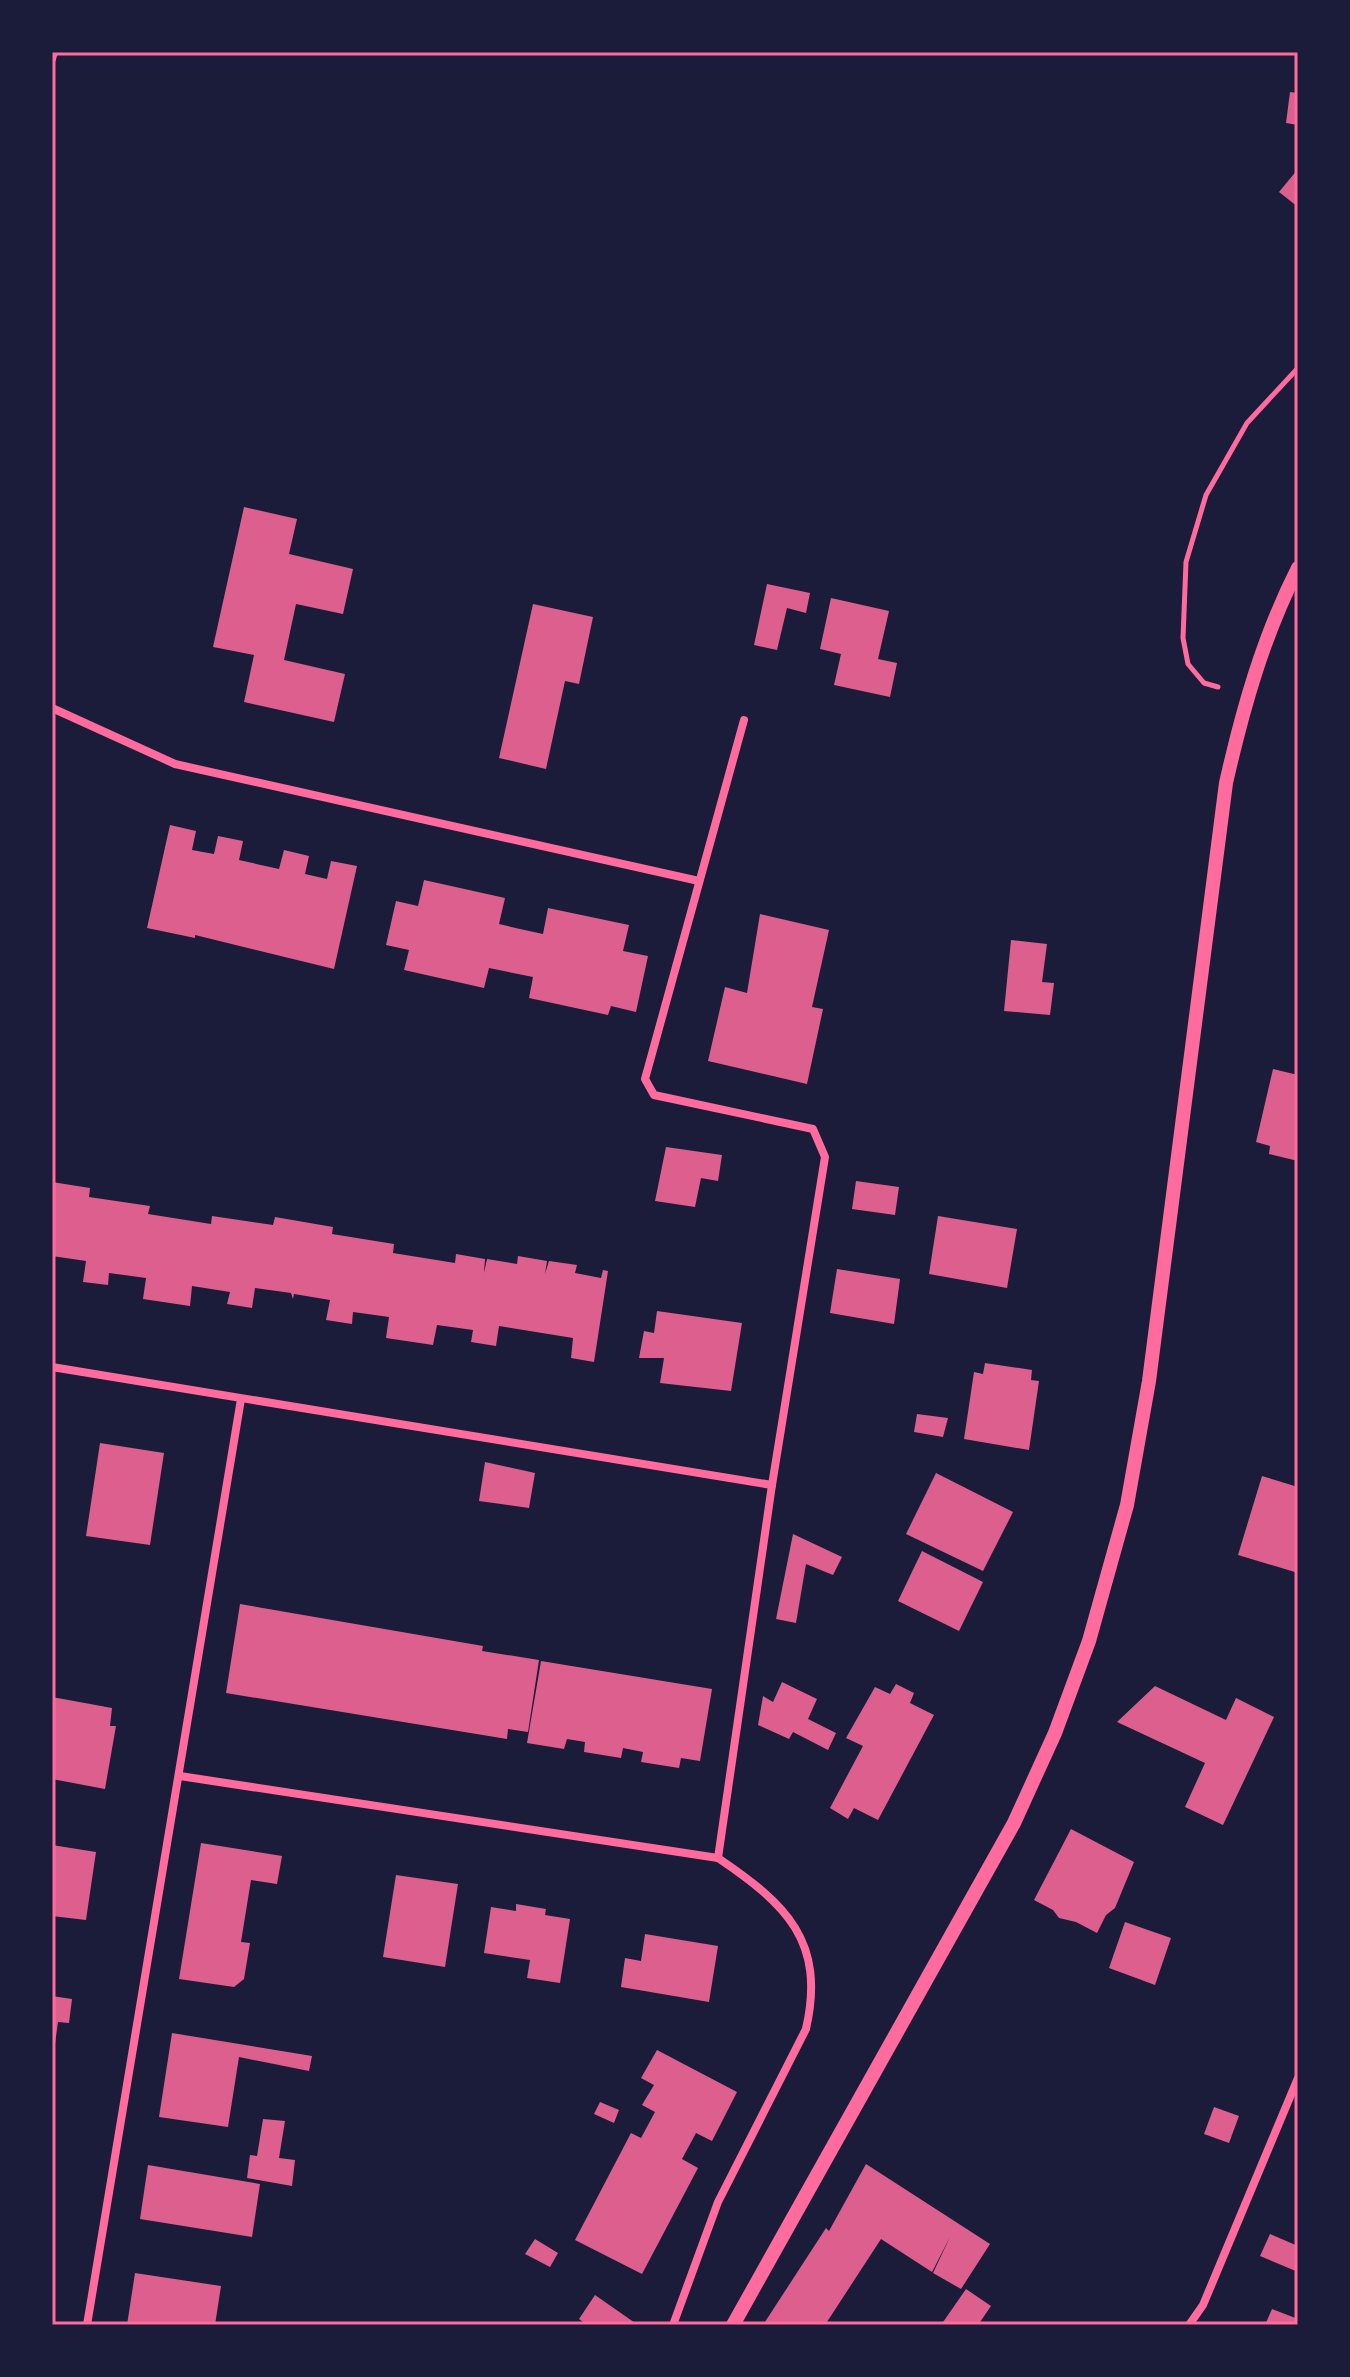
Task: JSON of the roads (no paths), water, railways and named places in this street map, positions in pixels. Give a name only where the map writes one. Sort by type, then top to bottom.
[{"type":"street","points":[[52,59],[54,52]]},
{"type":"street","points":[[733,2325],[1014,1823],[1055,1733],[1089,1641],[1127,1505],[1149,1381],[1226,783],[1246,696],[1278,607],[1298,568]]},
{"type":"street","points":[[52,708],[175,764],[699,881]]},
{"type":"street","points":[[718,1858],[772,1485],[825,1157],[813,1129],[654,1095],[645,1079],[744,720]]},
{"type":"street","points":[[52,1367],[772,1485]]},
{"type":"street","points":[[87,2325],[241,1399]]},
{"type":"street","points":[[180,1776],[718,1858],[763,1888],[792,1919],[806,1945],[813,1999],[806,2029],[718,2202],[673,2325]]},
{"type":"street","points":[[1189,2325],[1203,2305],[1298,2078]]}]
